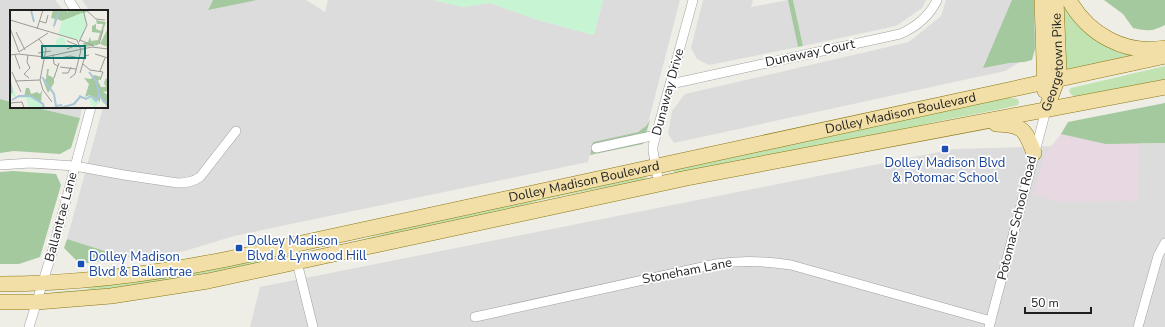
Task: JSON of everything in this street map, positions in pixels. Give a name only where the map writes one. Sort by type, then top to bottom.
[{"type":"main road","name":"Georgetown Pike","points":[[1042,0],[1051,81],[1046,110]]},
{"type":"main road","name":"Georgetown Pike","points":[[1051,81],[1059,66],[1056,0]]},
{"type":"main road","points":[[1069,0],[1076,11],[1097,33],[1110,40],[1143,50],[1165,48]]},
{"type":"main road","name":"Dolley Madison Boulevard","points":[[0,284],[88,280],[153,273],[228,259],[294,246],[1165,56]]},
{"type":"main road","name":"Dolley Madison Boulevard","points":[[0,302],[37,302],[111,296],[151,291],[218,279],[712,173],[1165,87]]},
{"type":"main road","points":[[975,124],[1010,124],[1018,127],[1027,135],[1034,153]]},
{"type":"street","points":[[69,0],[75,10]]},
{"type":"street","name":"Dunaway Drive","points":[[659,184],[653,151],[693,0]]},
{"type":"street","name":"Dunaway Court","points":[[671,84],[900,34],[919,23],[928,15],[937,0]]},
{"type":"street","name":"Ballantrae Lane","points":[[29,327],[53,249],[91,108]]},
{"type":"street","name":"Potomac School Road","points":[[990,324],[1046,110]]},
{"type":"street","points":[[0,165],[30,163],[75,166],[124,175],[186,183],[194,181],[200,177],[236,131]]},
{"type":"street","points":[[596,148],[656,135]]},
{"type":"street","points":[[1138,327],[1158,256],[1165,243]]},
{"type":"street","points":[[294,246],[313,327]]},
{"type":"street","name":"Stoneham Lane","points":[[474,317],[716,264],[748,261],[791,265],[990,324]]},
{"type":"shaded area","points":[[0,0],[55,0],[63,10],[10,10],[10,102],[0,99]]},
{"type":"shaded area","points":[[82,0],[213,0],[208,9],[257,0],[306,0],[325,12],[328,0],[433,0],[463,7],[490,3],[538,20],[594,35],[603,0],[680,0],[648,123],[638,132],[593,142],[588,162],[234,236],[185,251],[127,258],[67,239],[103,108],[108,108],[108,10],[89,10]]},
{"type":"shaded area","points":[[703,0],[753,0],[751,7],[788,0],[798,47],[709,65],[697,59],[691,48]]},
{"type":"shaded area","points":[[793,0],[926,0],[922,8],[896,26],[803,46]]},
{"type":"shaded area","points":[[946,0],[1019,0],[1026,58],[1005,71],[674,143],[668,134],[672,111],[685,94],[909,42],[941,16]]},
{"type":"shaded area","points":[[37,108],[82,108],[80,118]]},
{"type":"shaded area","points":[[1139,133],[1138,201],[1057,202],[1033,194],[1045,154],[1061,134]]},
{"type":"shaded area","points":[[1165,143],[1165,327],[250,327],[260,287],[954,149]]},
{"type":"green space","points":[[213,0],[257,0],[208,10]]},
{"type":"green space","points":[[433,0],[603,0],[594,35],[538,20],[490,3],[463,7]]},
{"type":"green space","points":[[788,0],[793,0],[803,46],[798,47]]},
{"type":"green space","points":[[1012,0],[1034,0],[1035,49],[1032,60],[983,68]]},
{"type":"green space","points":[[1059,0],[1133,55],[1061,74]]},
{"type":"green space","points":[[1104,0],[1165,0],[1165,25],[1149,30],[1133,28],[1123,14]]},
{"type":"green space","points":[[1165,66],[1165,82],[1085,97],[1073,96],[1069,90],[1071,88]]},
{"type":"green space","points":[[1003,98],[1018,99],[1018,105],[935,122],[819,149],[674,173],[677,168]]},
{"type":"green space","points":[[0,99],[10,102],[10,108],[37,108],[80,118],[71,148],[60,154],[14,151],[0,153]]},
{"type":"green space","points":[[1165,103],[1165,143],[1106,144],[1061,134],[1068,122]]},
{"type":"green space","points":[[650,120],[643,144],[590,155],[593,142],[638,132],[646,126]]},
{"type":"green space","points":[[13,171],[56,174],[61,185],[40,257],[19,264],[0,264],[0,172]]},
{"type":"green space","points":[[646,176],[646,179],[642,180],[541,200],[514,208],[344,245],[410,226]]},
{"type":"green space","points":[[67,239],[127,258],[80,264],[64,248]]},
{"type":"green space","points":[[255,259],[276,259],[174,283],[52,295],[55,292],[82,290],[108,284]]},
{"type":"place","name":"Dolley Madison Blvd & Potomac School","points":[[945,149]]},
{"type":"place","name":"Dolley Madison Blvd & Lynwood Hill","points":[[239,248]]},
{"type":"place","name":"Dolley Madison Blvd & Ballantrae","points":[[81,264]]}]
